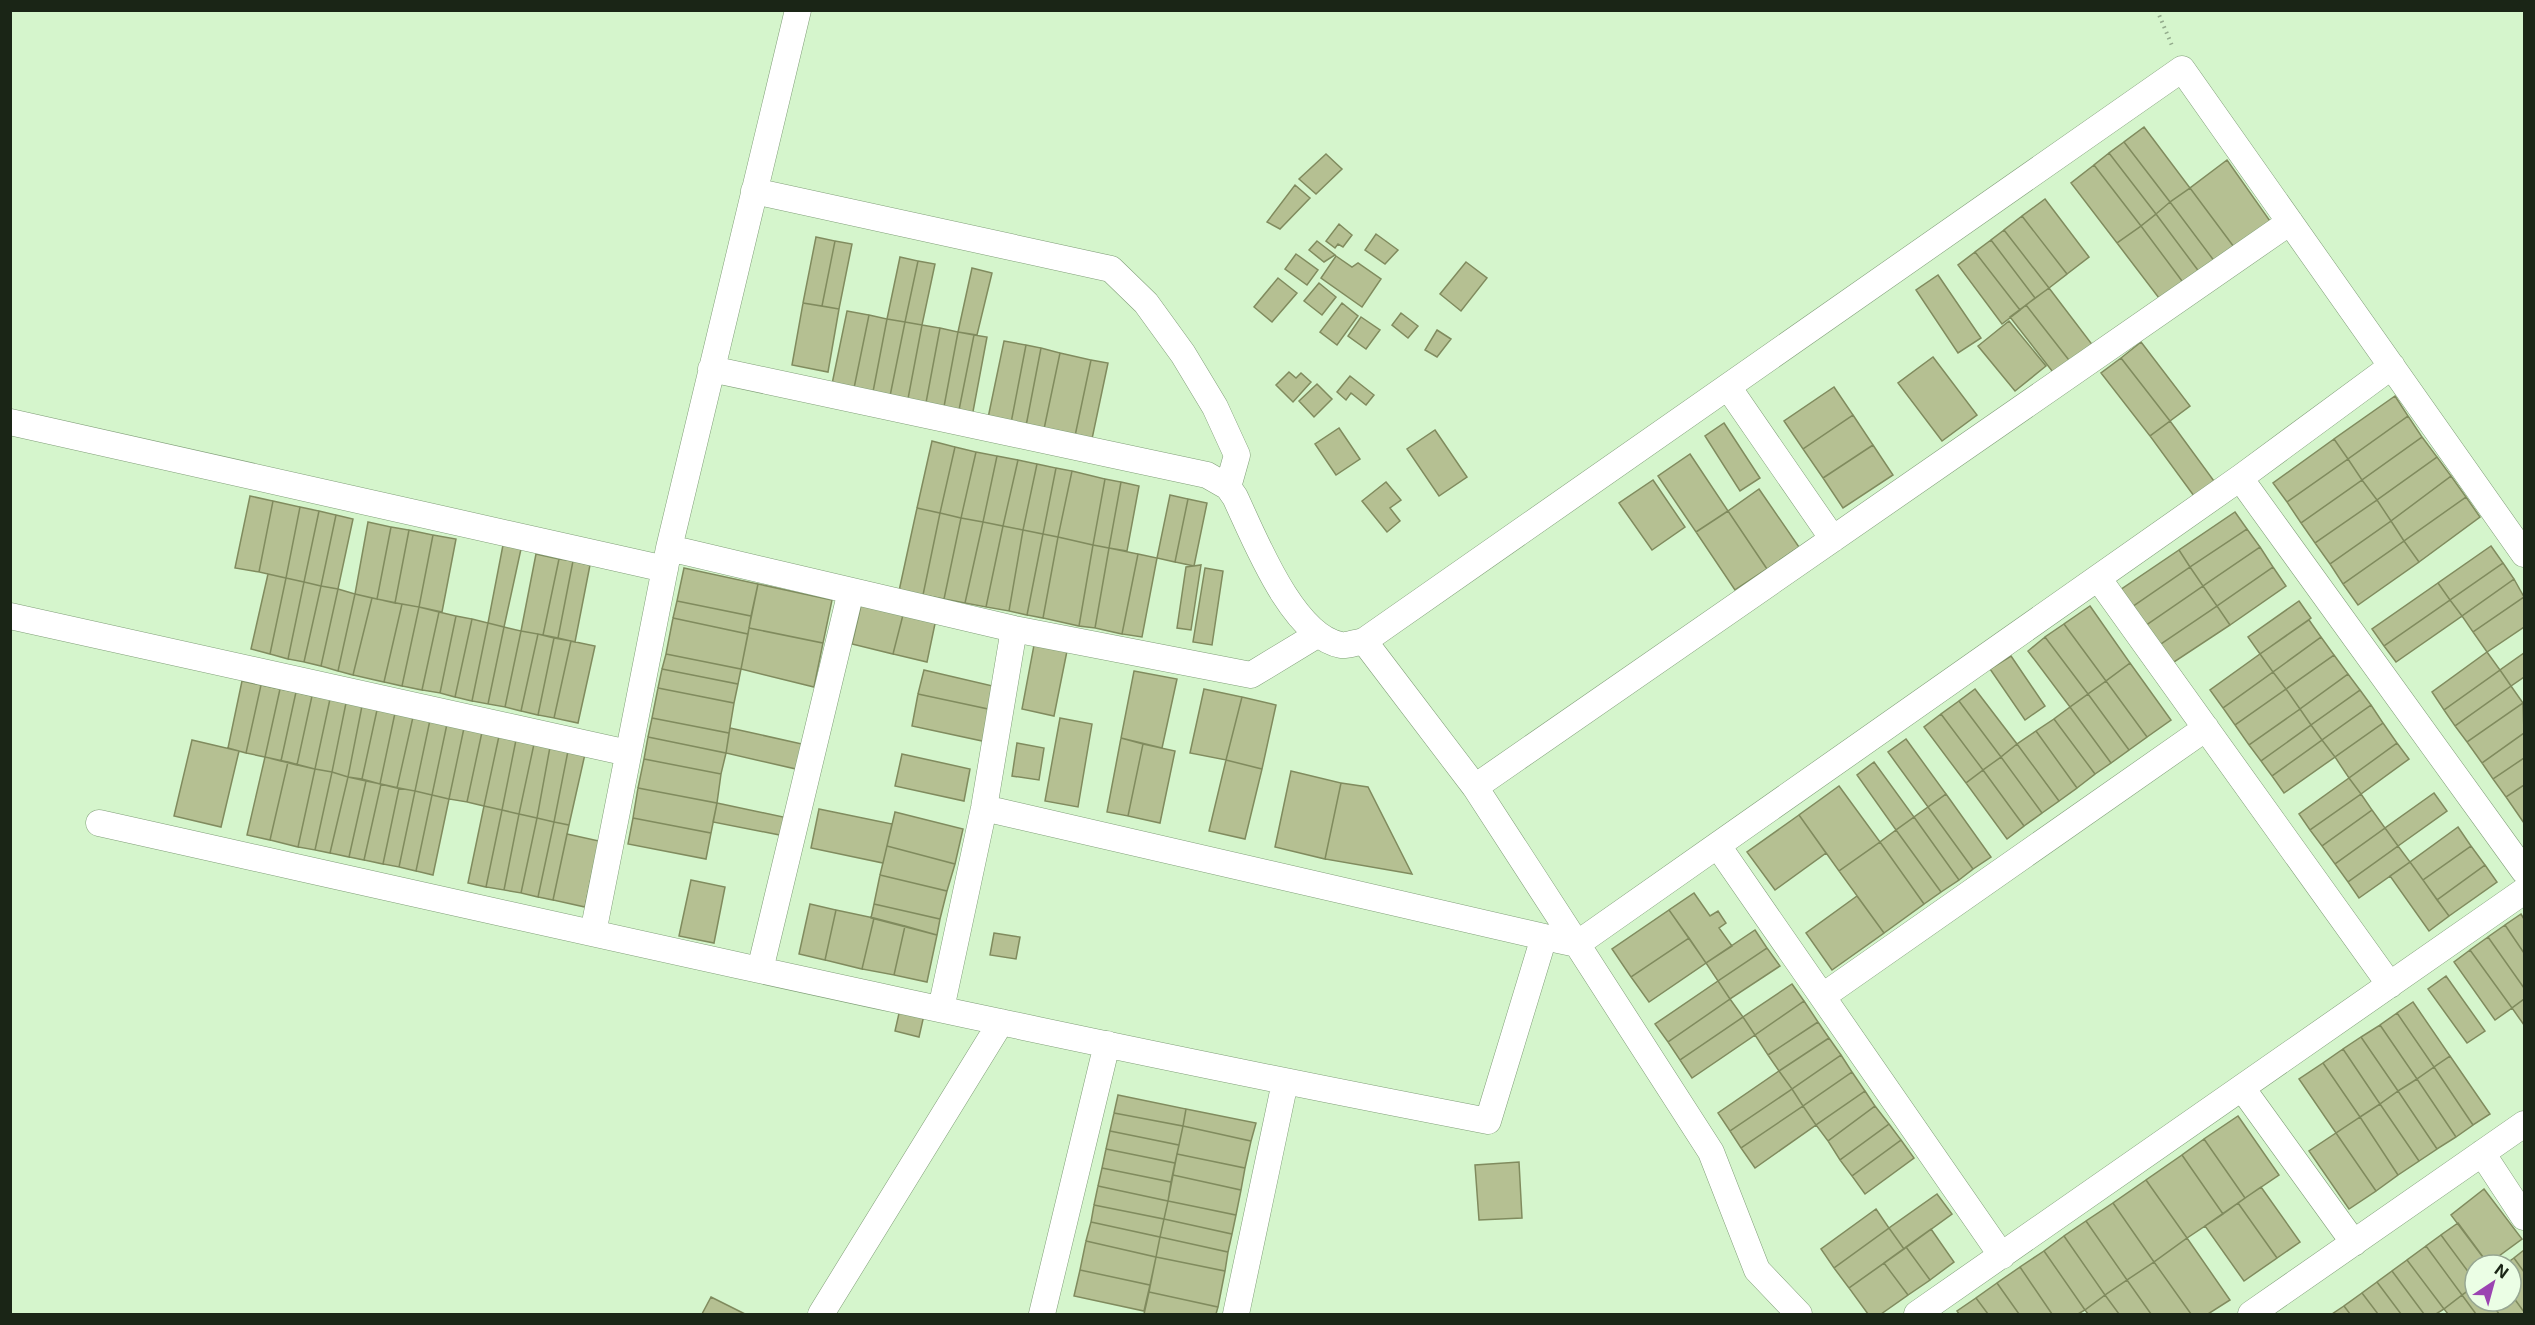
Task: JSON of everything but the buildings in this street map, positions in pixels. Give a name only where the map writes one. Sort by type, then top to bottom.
[{"type":"street","points":[[593,933],[667,559],[798,10]]},
{"type":"street","points":[[711,369],[1207,475],[1228,487],[1235,497],[1277,584],[1317,635],[1341,645],[1364,641],[2182,69],[2524,554]]},
{"type":"street","points":[[754,190],[1111,269],[1146,303],[1183,354],[1215,407],[1236,455],[1228,487]]},
{"type":"street","points":[[1475,788],[2290,222]]},
{"type":"street","points":[[984,808],[1577,944],[2240,478],[2392,366]]},
{"type":"street","points":[[1728,387],[1833,539]]},
{"type":"street","points":[[10,422],[667,559],[851,591],[1014,629],[1251,675],[1317,635]]},
{"type":"street","points":[[2240,478],[2524,871]]},
{"type":"street","points":[[2098,578],[2390,985]]},
{"type":"street","points":[[760,970],[851,591]]},
{"type":"street","points":[[10,616],[628,753]]},
{"type":"street","points":[[941,1009],[984,808],[1014,629]]},
{"type":"street","points":[[1364,641],[1475,788],[1577,944],[1711,1152],[1757,1270],[1799,1314]]},
{"type":"street","points":[[1823,996],[2206,728]]},
{"type":"street","points":[[99,823],[1000,1022],[1285,1082],[1488,1121],[1544,937]]},
{"type":"street","points":[[1718,846],[2002,1256]]},
{"type":"street","points":[[1917,1314],[2524,891]]},
{"type":"street","points":[[821,1314],[1000,1022]]},
{"type":"street","points":[[1042,1314],[1107,1044]]},
{"type":"street","points":[[1236,1314],[1285,1082]]},
{"type":"street","points":[[2242,1088],[2354,1243]]},
{"type":"street","points":[[2251,1314],[2524,1124]]},
{"type":"street","points":[[2482,1153],[2524,1217]]},
{"type":"path","points":[[2157,10],[2182,69]]}]
